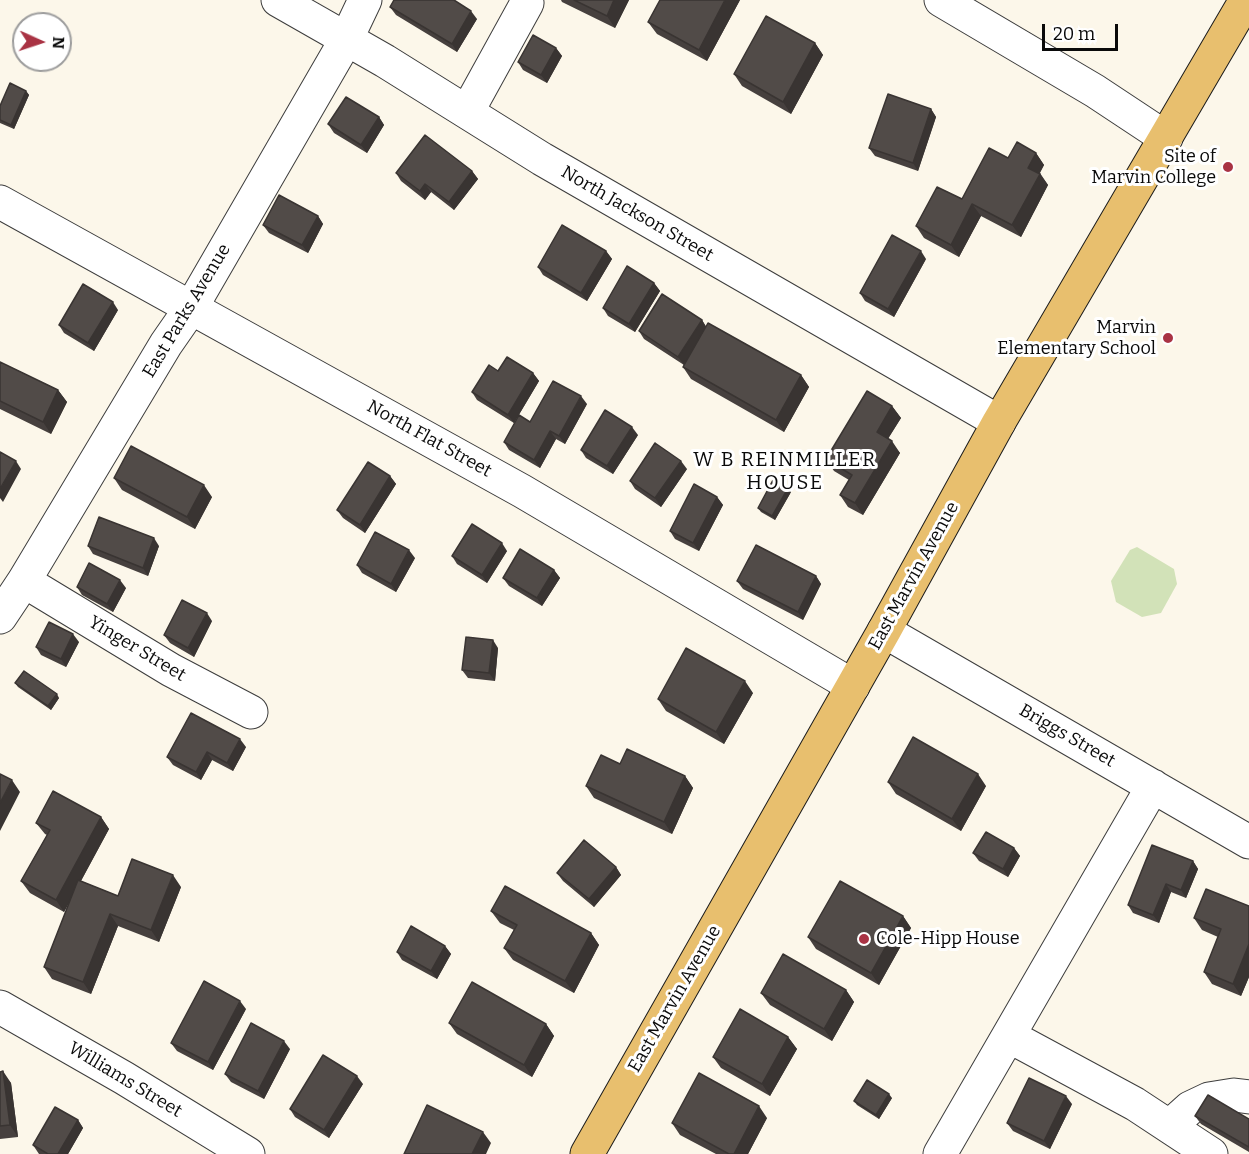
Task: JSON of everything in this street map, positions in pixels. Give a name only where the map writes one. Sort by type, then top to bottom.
[{"type":"main road","name":"East Marvin Avenue","points":[[587,1154],[884,631],[999,422],[1246,0]]},
{"type":"street","name":"North Jackson Street","points":[[278,0],[385,62],[542,159],[999,422]]},
{"type":"street","name":"East Parks Avenue","points":[[0,617],[24,581],[166,344],[191,308],[346,40],[365,0]]},
{"type":"street","points":[[941,0],[1095,92],[1166,138]]},
{"type":"street","points":[[467,112],[526,2]]},
{"type":"street","name":"North Flat Street","points":[[0,202],[522,491],[853,686]]},
{"type":"street","name":"Yinger Street","points":[[24,581],[171,670],[251,712]]},
{"type":"street","name":"Briggs Street","points":[[884,631],[1249,842]]},
{"type":"street","points":[[940,1154],[1153,786]]},
{"type":"street","name":"Williams Street","points":[[0,1007],[124,1078],[248,1154]]},
{"type":"street","points":[[1009,1036],[1135,1104],[1211,1154]]},
{"type":"street","points":[[1170,1126],[1190,1108],[1209,1099],[1234,1095],[1249,1097]]},
{"type":"green space","points":[[1137,547],[1174,569],[1177,584],[1161,613],[1142,617],[1116,602],[1111,581],[1130,550]]},
{"type":"building","points":[[394,0],[454,0],[471,11],[452,44],[390,7]]},
{"type":"building","points":[[574,0],[614,0],[607,16]]},
{"type":"building","points":[[660,0],[725,0],[699,50],[648,22]]},
{"type":"building","points":[[766,16],[815,43],[783,102],[734,74]]},
{"type":"building","points":[[533,35],[556,48],[541,75],[518,62]]},
{"type":"building","points":[[10,83],[26,91],[11,125],[0,120],[0,106]]},
{"type":"building","points":[[888,94],[931,109],[913,163],[869,148]]},
{"type":"building","points":[[346,97],[379,117],[361,145],[328,124]]},
{"type":"building","points":[[425,135],[472,171],[449,202],[425,184],[420,191],[396,173]]},
{"type":"building","points":[[1017,142],[1036,153],[1028,168],[1040,174],[1012,225],[972,204],[951,245],[916,226],[937,187],[962,199],[989,148],[1008,158]]},
{"type":"building","points":[[279,195],[318,216],[302,245],[263,225]]},
{"type":"building","points":[[562,225],[606,251],[581,293],[538,267]]},
{"type":"building","points":[[892,235],[921,251],[888,309],[860,293]]},
{"type":"building","points":[[627,266],[654,283],[629,324],[603,308]]},
{"type":"building","points":[[83,284],[113,302],[88,343],[59,325]]},
{"type":"building","points":[[662,294],[702,320],[678,357],[639,331]]},
{"type":"building","points":[[708,323],[801,375],[776,420],[683,367]]},
{"type":"building","points":[[507,357],[533,373],[508,415],[472,392],[489,365],[498,371]]},
{"type":"building","points":[[0,362],[58,390],[43,422],[0,401]]},
{"type":"building","points":[[553,381],[581,396],[559,436],[550,431],[534,460],[504,442],[519,415],[530,422]]},
{"type":"building","points":[[867,391],[892,406],[877,432],[892,441],[855,503],[840,495],[852,475],[826,459]]},
{"type":"building","points":[[605,410],[632,427],[607,466],[581,450]]},
{"type":"building","points":[[655,443],[681,461],[655,498],[630,481]]},
{"type":"building","points":[[131,446],[204,485],[187,517],[114,478]]},
{"type":"building","points":[[0,452],[16,461],[0,489]]},
{"type":"building","points":[[368,462],[390,476],[360,525],[337,510]]},
{"type":"building","points":[[773,480],[788,488],[772,516],[758,508]]},
{"type":"building","points":[[694,484],[717,497],[693,543],[670,531]]},
{"type":"building","points":[[99,517],[154,538],[143,568],[88,546]]},
{"type":"building","points":[[472,524],[502,543],[482,575],[452,556]]},
{"type":"building","points":[[375,532],[409,550],[391,584],[357,565]]},
{"type":"building","points":[[756,545],[816,576],[798,612],[737,581]]},
{"type":"building","points":[[520,549],[554,570],[537,598],[503,578]]},
{"type":"building","points":[[89,563],[120,580],[107,604],[77,587]]},
{"type":"building","points":[[182,600],[207,613],[188,648],[164,635]]},
{"type":"building","points":[[49,622],[73,634],[61,659],[36,647]]},
{"type":"building","points":[[466,637],[493,640],[489,673],[462,670]]},
{"type":"building","points":[[686,648],[745,681],[716,732],[658,699]]},
{"type":"building","points":[[24,671],[57,694],[48,706],[15,683]]},
{"type":"building","points":[[191,713],[240,739],[227,763],[207,752],[196,772],[167,757]]},
{"type":"building","points":[[913,737],[978,774],[952,819],[888,782]]},
{"type":"building","points":[[627,749],[685,776],[664,822],[586,786],[601,755],[620,764]]},
{"type":"building","points":[[0,774],[12,780],[0,803]]},
{"type":"building","points":[[53,791],[101,817],[56,900],[21,881],[50,830],[36,823]]},
{"type":"building","points":[[986,832],[1014,848],[1003,869],[973,853]]},
{"type":"building","points":[[584,840],[616,867],[589,899],[557,873]]},
{"type":"building","points":[[1152,845],[1193,861],[1181,890],[1166,884],[1153,915],[1128,905]]},
{"type":"building","points":[[132,859],[173,875],[151,930],[110,914],[83,982],[44,967],[78,880],[118,896]]},
{"type":"building","name":"Cole-Hipp House","points":[[840,881],[903,916],[871,973],[808,937]]},
{"type":"building","points":[[505,886],[591,933],[565,981],[504,948],[517,925],[491,911]]},
{"type":"building","points":[[1206,889],[1249,906],[1249,944],[1233,984],[1204,972],[1221,929],[1194,918]]},
{"type":"building","points":[[411,926],[445,946],[431,971],[397,952]]},
{"type":"building","points":[[783,954],[846,990],[824,1029],[761,993]]},
{"type":"building","points":[[204,981],[240,1001],[208,1062],[171,1043]]},
{"type":"building","points":[[472,982],[546,1024],[524,1065],[449,1023]]},
{"type":"building","points":[[740,1009],[788,1037],[762,1084],[713,1057]]},
{"type":"building","points":[[251,1023],[284,1041],[258,1091],[225,1074]]},
{"type":"building","points":[[323,1055],[357,1076],[324,1130],[290,1109]]},
{"type":"building","points":[[3,1071],[10,1125],[0,1126],[0,1072]]},
{"type":"building","points":[[699,1073],[759,1106],[734,1154],[729,1154],[672,1123]]},
{"type":"building","points":[[1029,1078],[1066,1096],[1044,1141],[1007,1123]]},
{"type":"building","points":[[867,1080],[889,1094],[876,1115],[854,1101]]},
{"type":"building","points":[[1208,1095],[1249,1119],[1249,1147],[1195,1116]]},
{"type":"building","points":[[427,1105],[483,1132],[472,1154],[404,1154]]},
{"type":"building","points":[[55,1107],[78,1120],[58,1154],[48,1154],[33,1145]]},
{"type":"place","name":"Site of Marvin College","points":[[1228,167]]},
{"type":"place","name":"Marvin Elementary School","points":[[1168,338]]},
{"type":"place","name":"Cole-Hipp House","points":[[864,939]]},
{"type":"district","name":"W B REINMILLER HOUSE","points":[[785,472]]}]
